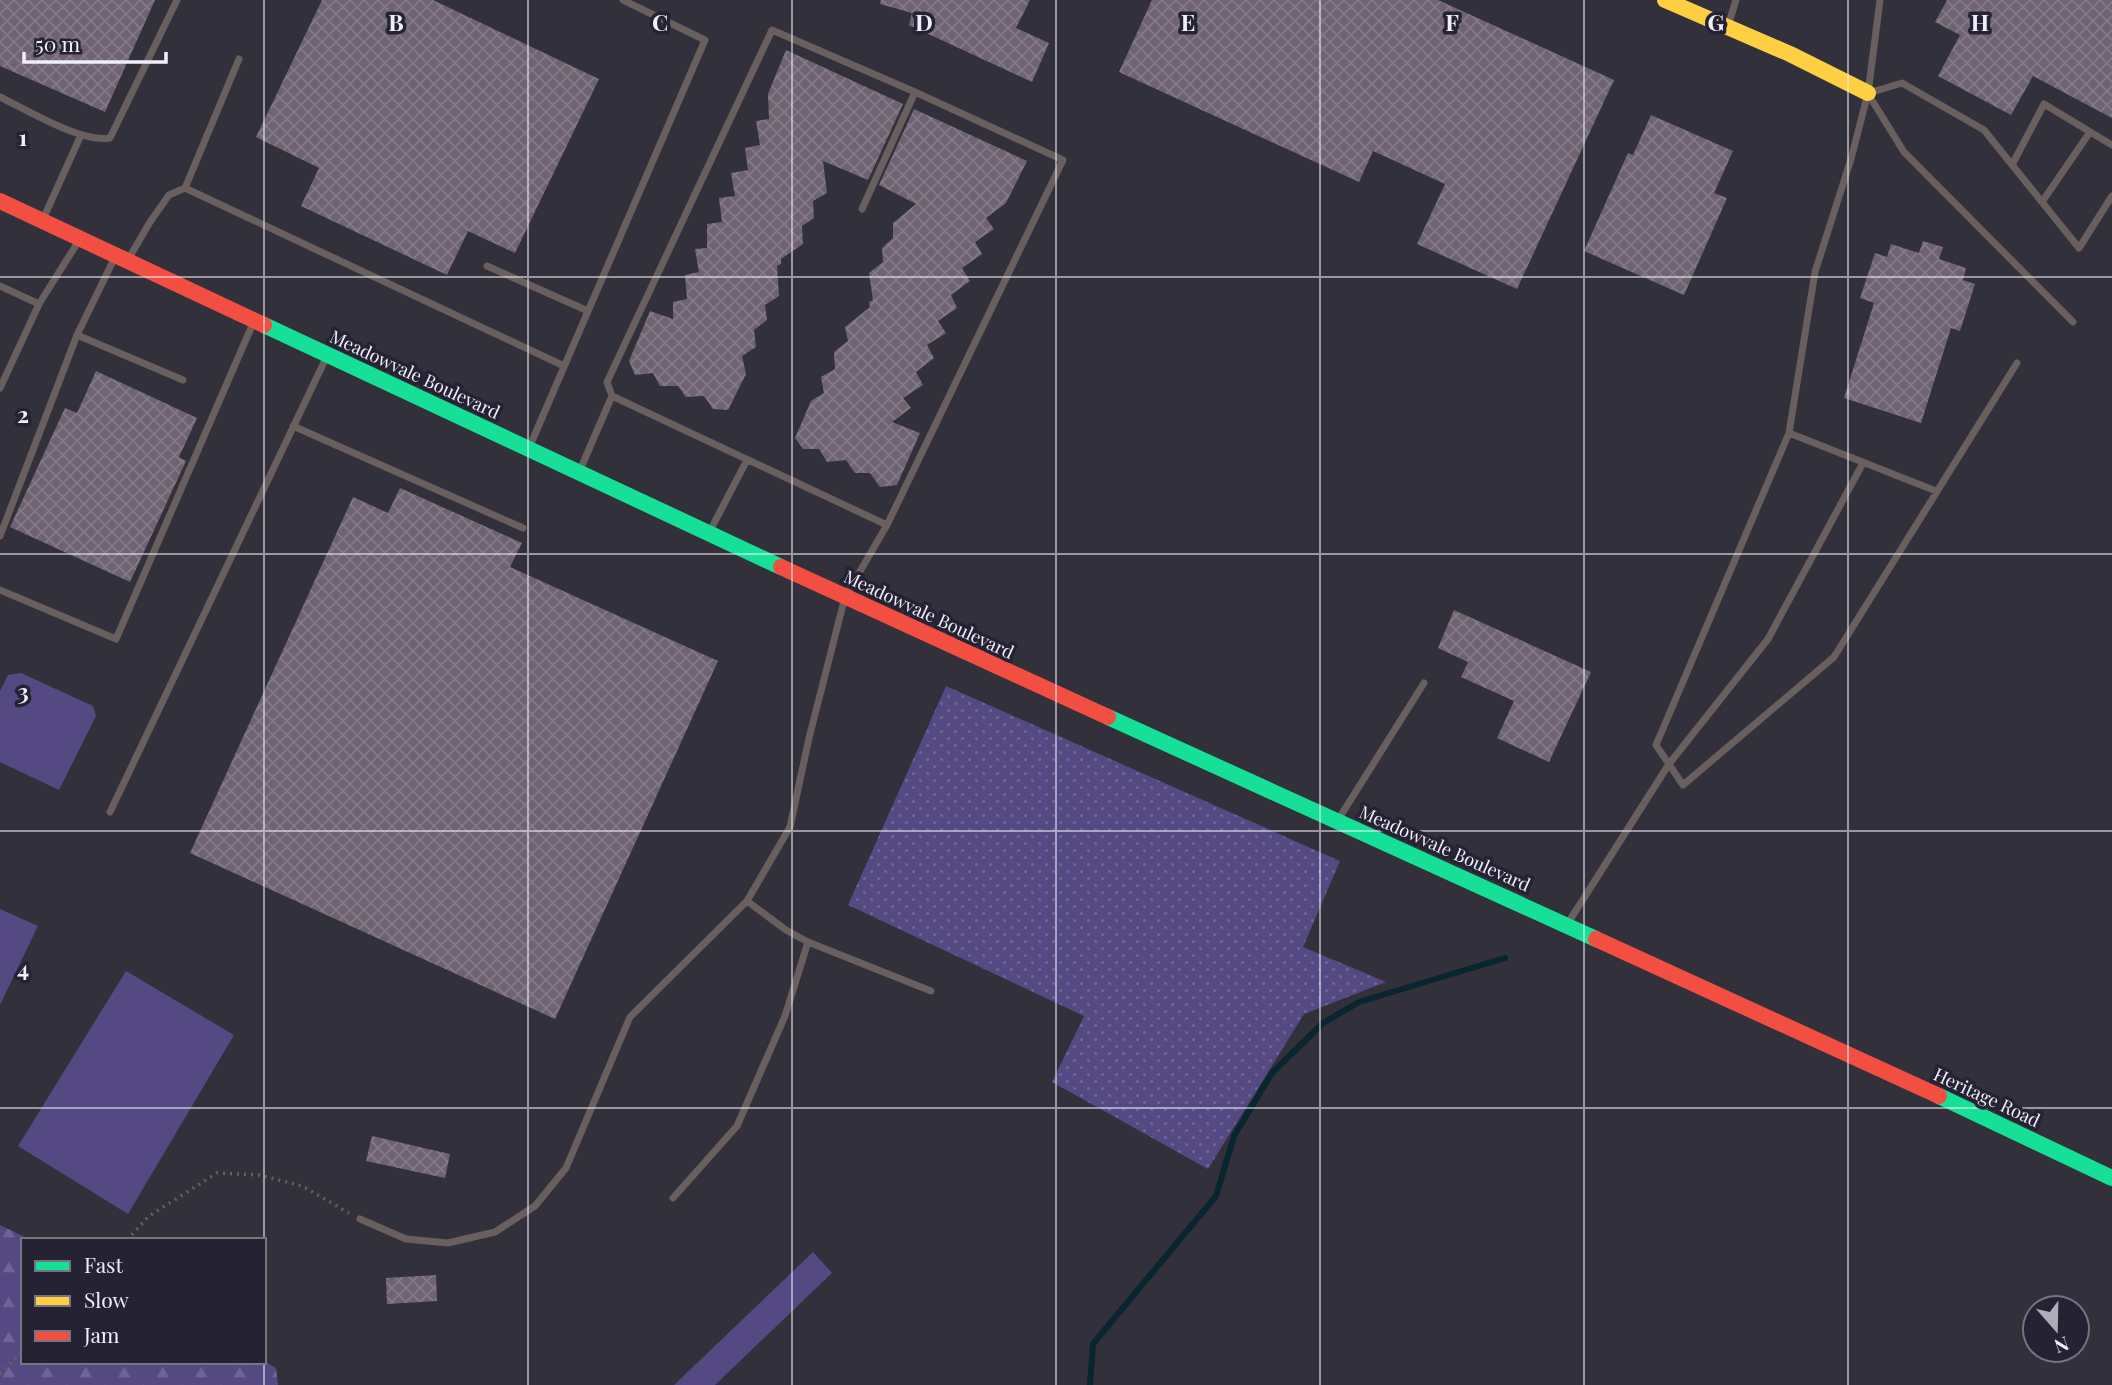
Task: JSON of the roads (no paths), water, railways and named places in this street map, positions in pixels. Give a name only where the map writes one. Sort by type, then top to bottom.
[{"type":"main road","points":[[1665,0],[1790,54],[1868,93]]},
{"type":"main road","name":"Meadowvale Boulevard","points":[[0,201],[845,597],[1846,1052]]},
{"type":"main road","name":"Heritage Road","points":[[1846,1052],[2112,1178]]},
{"type":"lane","points":[[0,97],[81,135],[110,138],[177,0]]},
{"type":"lane","points":[[528,449],[705,40],[623,0]]},
{"type":"lane","points":[[1728,27],[1736,0]]},
{"type":"lane","points":[[1880,0],[1868,93],[1851,159],[1815,272],[1788,433],[1656,745],[1683,785],[1834,657],[2017,363]]},
{"type":"lane","points":[[360,1219],[406,1239],[448,1243],[495,1232],[534,1206],[566,1168],[630,1017],[747,901],[790,827],[809,738],[845,597],[887,524],[1063,160],[772,30],[607,382],[612,396],[580,472]]},
{"type":"lane","points":[[0,536],[77,335],[121,258],[169,195],[185,188],[239,58]]},
{"type":"lane","points":[[1868,93],[1902,83],[1984,130],[2079,248],[2112,196]]},
{"type":"lane","points":[[862,209],[915,92]]},
{"type":"lane","points":[[1868,93],[1904,152],[2073,321]]},
{"type":"lane","points":[[2012,165],[2044,104],[2112,145]]},
{"type":"lane","points":[[2042,202],[2090,132]]},
{"type":"lane","points":[[42,221],[81,135]]},
{"type":"lane","points":[[185,188],[564,366]]},
{"type":"lane","points":[[0,388],[40,304],[80,239]]},
{"type":"lane","points":[[487,265],[588,311]]},
{"type":"lane","points":[[0,286],[40,304]]},
{"type":"lane","points":[[0,590],[116,639],[254,320]]},
{"type":"lane","points":[[77,335],[183,380]]},
{"type":"lane","points":[[110,812],[327,354]]},
{"type":"lane","points":[[612,396],[887,524]]},
{"type":"lane","points":[[293,426],[523,528]]},
{"type":"lane","points":[[1788,433],[1936,491]]},
{"type":"lane","points":[[709,533],[747,460]]},
{"type":"lane","points":[[1567,925],[1669,764],[1769,639],[1863,463]]},
{"type":"lane","points":[[1338,821],[1424,684]]},
{"type":"lane","points":[[747,901],[786,930],[808,942],[931,991]]},
{"type":"lane","points":[[673,1198],[737,1126],[785,1016],[808,942]]},
{"type":"waterway","points":[[1090,1385],[1093,1344],[1216,1196],[1234,1136],[1272,1073],[1323,1023],[1359,1002],[1505,958]]}]
